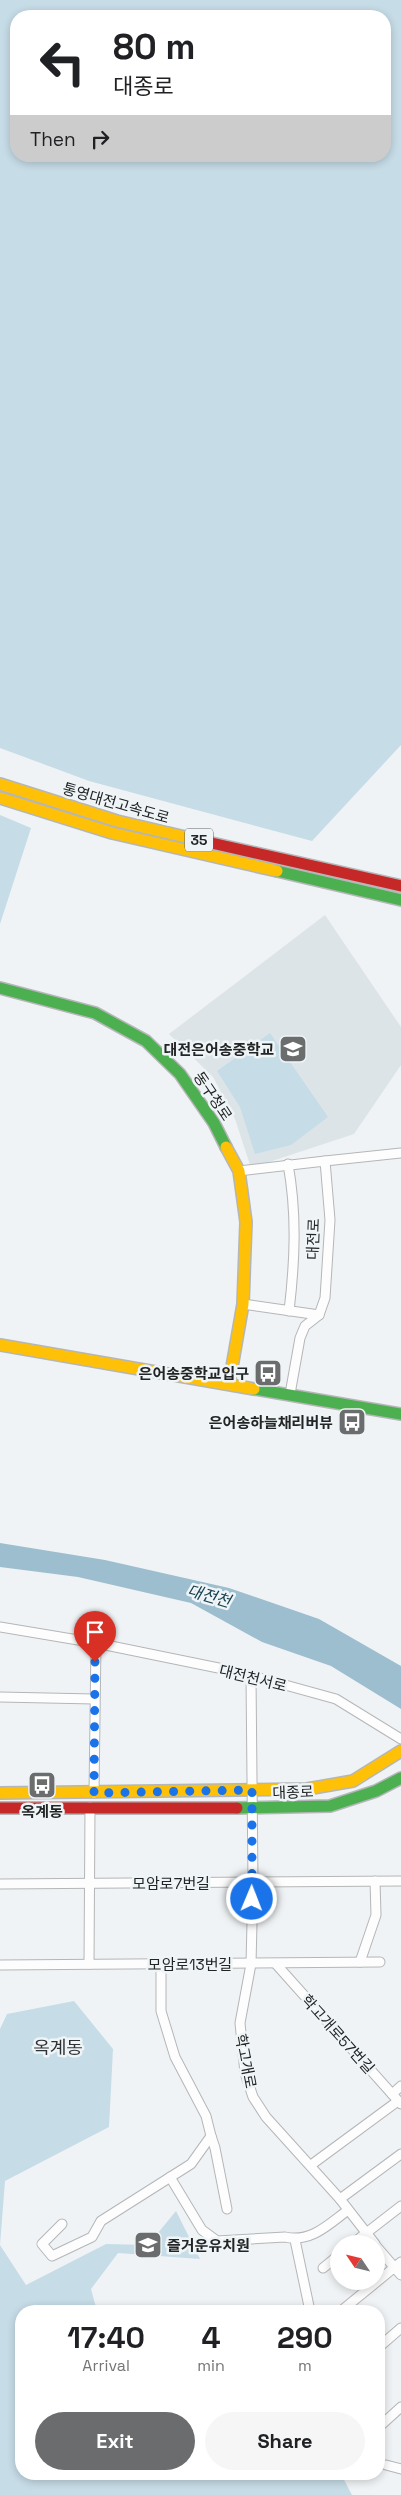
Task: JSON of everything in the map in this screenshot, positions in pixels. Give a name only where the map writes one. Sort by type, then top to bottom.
[{"type":"main road","name":"통영대전고속도로","points":[[0,784],[117,821],[401,886]]},
{"type":"main road","name":"통영대전고속도로","points":[[0,798],[112,833],[401,900]]},
{"type":"main road","name":"동구청로","points":[[0,988],[94,1013],[146,1042],[180,1074],[214,1123],[239,1171],[246,1222],[243,1304],[229,1384]]},
{"type":"main road","points":[[0,1345],[401,1414]]},
{"type":"main road","name":"대종로","points":[[0,1793],[307,1789],[352,1781],[401,1751]]},
{"type":"main road","name":"대종로","points":[[0,1808],[252,1808],[330,1806],[376,1791],[401,1778]]},
{"type":"street","points":[[239,1171],[288,1164],[325,1162],[401,1153]]},
{"type":"street","name":"대전로","points":[[290,1394],[300,1338],[305,1326],[319,1315],[325,1298],[330,1220],[325,1162]]},
{"type":"street","points":[[288,1164],[295,1214],[296,1244],[289,1311]]},
{"type":"street","points":[[243,1304],[319,1315]]},
{"type":"street","name":"대전천서로","points":[[0,1627],[96,1643],[251,1676],[336,1700],[401,1739]]},
{"type":"street","points":[[94,1793],[96,1643]]},
{"type":"street","name":"대종로","points":[[251,1676],[252,1790]]},
{"type":"street","points":[[0,1697],[94,1699]]},
{"type":"street","name":"학고개로","points":[[252,1790],[253,1882],[250,1964],[240,2023],[246,2073],[253,2097],[266,2116],[311,2165],[366,2233]]},
{"type":"street","points":[[89,1964],[90,1807]]},
{"type":"street","points":[[360,1962],[376,1915],[375,1881]]},
{"type":"street","name":"모암로7번길","points":[[0,1884],[401,1881]]},
{"type":"street","name":"모암로13번길","points":[[0,1965],[380,1962]]},
{"type":"street","points":[[161,1964],[161,2011],[175,2057],[206,2116],[215,2148],[227,2209]]},
{"type":"street","name":"학고개로57번길","points":[[276,1964],[397,2100]]},
{"type":"street","points":[[311,2165],[397,2100],[401,2086]]},
{"type":"street","points":[[62,2224],[42,2244],[52,2256],[92,2237],[101,2221],[191,2164],[211,2136]]},
{"type":"street","points":[[340,2199],[401,2154]]},
{"type":"street","points":[[170,2177],[202,2230],[217,2241],[255,2241],[285,2238],[295,2240],[314,2235],[348,2210]]},
{"type":"street","points":[[363,2235],[401,2206]]},
{"type":"street","points":[[295,2240],[309,2305]]},
{"type":"street","name":"학고개로","points":[[385,2254],[398,2265],[401,2275]]},
{"type":"street","points":[[323,2268],[330,2262]]},
{"type":"street","points":[[348,2305],[398,2265]]},
{"type":"street","points":[[385,2342],[401,2328]]},
{"type":"street","points":[[385,2422],[401,2407]]},
{"type":"street","points":[[386,2464],[401,2469]]},
{"type":"shaded area","points":[[0,0],[401,0],[401,745],[312,841],[89,781],[0,748]]},
{"type":"shaded area","points":[[0,815],[31,828],[0,924]]},
{"type":"shaded area","name":"대전은어송중학교","points":[[325,915],[401,1027],[401,1065],[354,1134],[251,1168],[235,1119],[213,1077],[169,1034]]},
{"type":"shaded area","points":[[270,1033],[328,1117],[291,1145],[255,1154],[240,1107],[217,1071]]},
{"type":"shaded area","points":[[74,2001],[113,2049],[109,2127],[5,2181],[0,2245],[0,2029],[7,2014]]},
{"type":"shaded area","points":[[176,2211],[200,2259],[118,2253],[91,2289],[95,2305],[15,2305],[15,2480],[344,2480],[352,2495],[0,2495],[0,2245],[26,2285],[106,2244],[148,2245]]},
{"type":"water","name":"대전천","points":[[0,1543],[105,1560],[229,1588],[319,1619],[401,1666],[401,1709],[331,1666],[262,1642],[191,1603],[78,1577],[0,1567]]},
{"type":"traffic: fast","points":[[277,871],[401,900]]},
{"type":"traffic: fast","points":[[0,988],[95,1013],[146,1041],[180,1074],[214,1123],[226,1147]]},
{"type":"traffic: fast","points":[[254,1389],[401,1414]]},
{"type":"traffic: fast","points":[[237,1808],[330,1806],[376,1791],[401,1778]]},
{"type":"traffic: slow","points":[[0,784],[117,821],[194,839]]},
{"type":"traffic: slow","points":[[0,798],[112,833],[277,871]]},
{"type":"traffic: slow","points":[[226,1147],[239,1171],[246,1222],[243,1304],[229,1384]]},
{"type":"traffic: slow","points":[[0,1345],[254,1389]]},
{"type":"traffic: slow","points":[[0,1793],[307,1789],[353,1781],[401,1751]]},
{"type":"traffic: jam","points":[[194,839],[401,886]]},
{"type":"traffic: jam","points":[[0,1808],[237,1808]]},
{"type":"place","name":"대전은어송중학교","points":[[293,1049]]},
{"type":"place","name":"은어송중학교입구","points":[[268,1373]]},
{"type":"place","name":"은어송하늘채리버뷰","points":[[352,1422]]},
{"type":"place","name":"옥계동","points":[[42,1785]]},
{"type":"place","name":"즐거운유치원","points":[[148,2245]]},
{"type":"district","name":"옥계동","points":[[58,2047]]},
{"type":"route","points":[[95,1662],[94,1793],[252,1790],[252,1899]]}]
